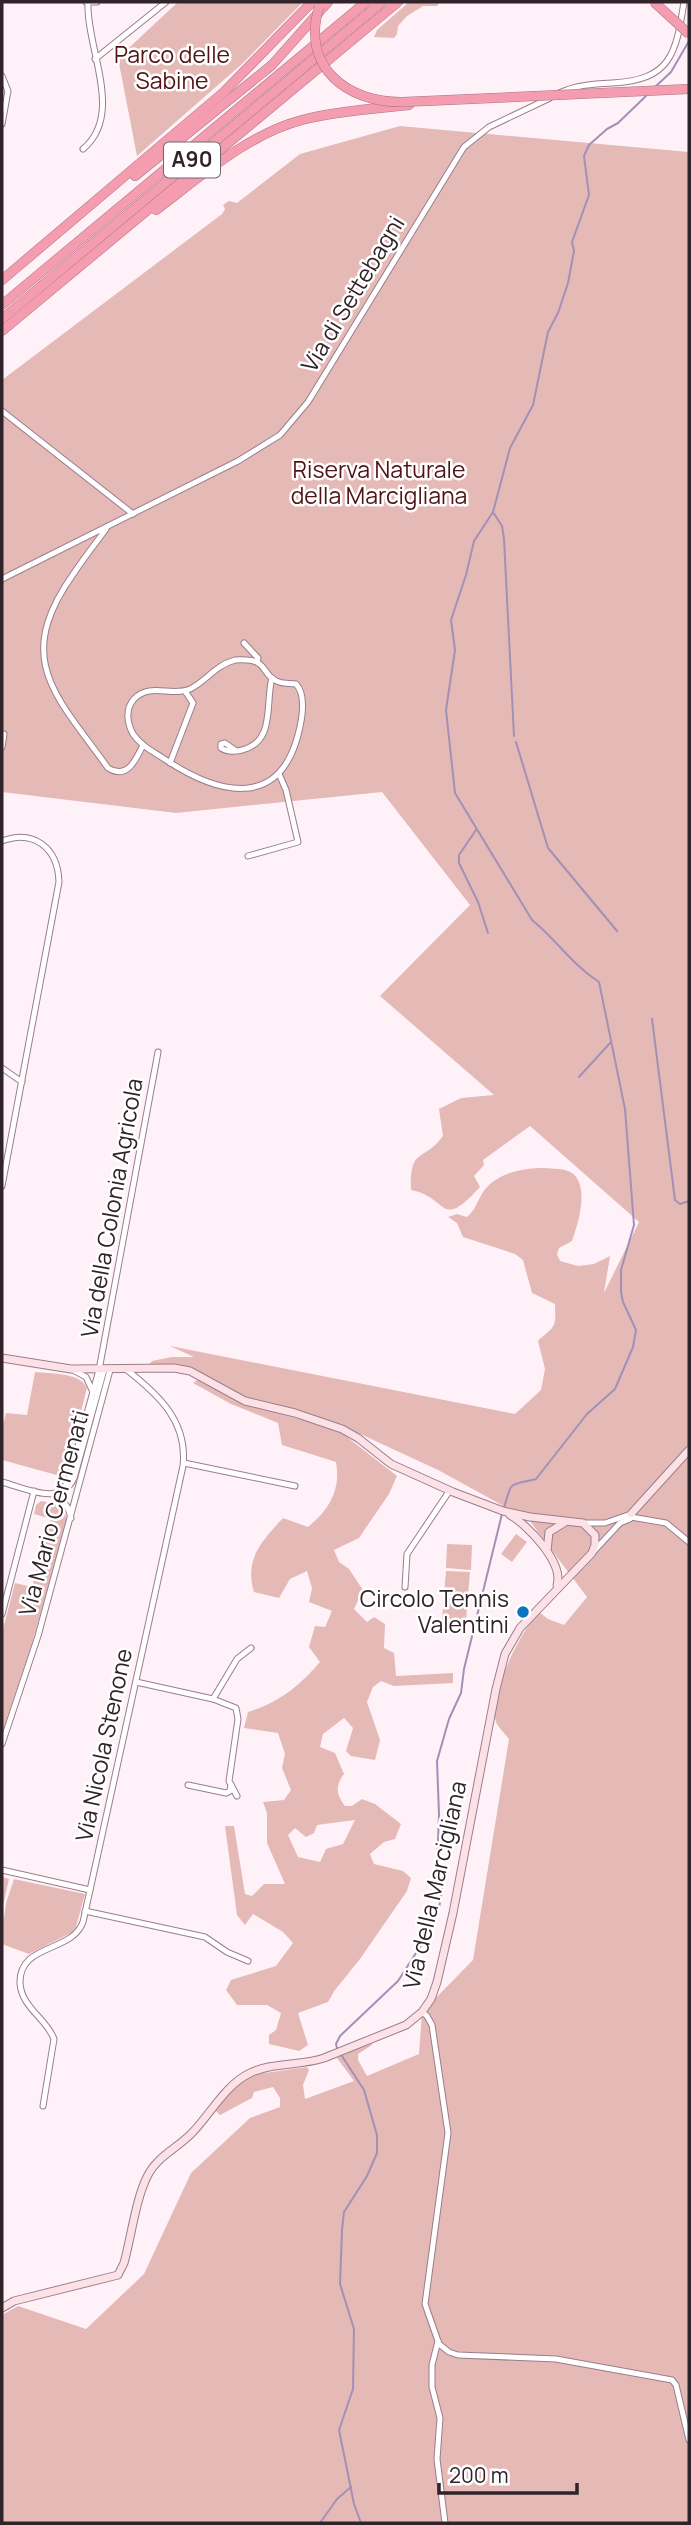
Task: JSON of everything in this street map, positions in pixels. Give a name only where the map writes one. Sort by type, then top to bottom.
[{"type":"highway","points":[[2,280],[218,98],[312,2]]},
{"type":"highway","points":[[321,2],[315,25],[318,51],[330,74],[359,96],[381,101],[453,100],[689,89]]},
{"type":"highway","points":[[80,215],[159,158],[272,65],[328,2]]},
{"type":"highway","name":"A90","points":[[2,305],[366,2]]},
{"type":"highway","name":"A90","points":[[2,319],[382,2]]},
{"type":"highway","points":[[2,331],[398,2]]},
{"type":"highway","points":[[654,2],[689,34]]},
{"type":"highway","points":[[52,289],[204,174],[277,129],[301,120],[341,113],[453,100]]},
{"type":"street","points":[[83,149],[95,136],[102,117],[102,98],[87,2],[97,2]]},
{"type":"street","points":[[95,60],[166,2]]},
{"type":"street","name":"Via di Settebagni","points":[[2,579],[238,461],[280,435],[308,402],[455,159],[471,140],[493,125],[571,88],[634,81],[656,73],[667,63],[672,52],[684,2]]},
{"type":"street","points":[[2,76],[8,91],[2,124]]},
{"type":"street","points":[[2,411],[133,514]]},
{"type":"street","points":[[107,527],[73,573],[50,615],[42,648],[43,663],[50,683],[108,768],[116,772],[128,769],[143,745]]},
{"type":"street","points":[[86,538],[93,549]]},
{"type":"street","points":[[244,643],[258,658],[257,662]]},
{"type":"street","points":[[244,659],[257,662],[279,682],[296,684],[302,691],[303,700],[296,742],[279,774],[254,787],[232,789],[192,777],[143,745],[129,724],[128,712],[132,701],[149,690],[185,691],[225,663],[244,659]]},
{"type":"street","points":[[235,750],[250,746],[265,730],[272,678]]},
{"type":"street","points":[[170,763],[193,703],[185,691]]},
{"type":"street","points":[[2,747],[4,734]]},
{"type":"street","points":[[248,856],[298,842],[286,790],[279,774]]},
{"type":"street","points":[[2,841],[25,837],[41,842],[54,858],[59,876],[2,1186]]},
{"type":"street","name":"Via della Colonia Agricola","points":[[104,1370],[158,1052]]},
{"type":"street","points":[[2,1068],[22,1082]]},
{"type":"street","points":[[2,1358],[71,1369],[174,1368],[190,1371],[245,1401],[295,1413],[342,1429],[391,1464],[503,1511],[545,1520],[583,1523],[605,1523],[631,1516],[666,1523],[689,1542]]},
{"type":"street","points":[[71,1369],[86,1377],[93,1392]]},
{"type":"street","points":[[2,1482],[48,1494],[65,1492],[73,1482],[93,1392],[104,1370]]},
{"type":"street","points":[[58,1494],[68,1482],[104,1370]]},
{"type":"street","name":"Via Mario Cermenati","points":[[2,1744],[38,1636],[78,1493],[104,1370]]},
{"type":"street","name":"Via Nicola Stenone","points":[[43,2106],[54,2039],[23,1996],[20,1987],[21,1974],[27,1962],[36,1954],[76,1935],[81,1926],[184,1463],[180,1434],[172,1414],[154,1391],[127,1370]]},
{"type":"street","name":"Via della Marcigliana","points":[[2,2308],[14,2301],[118,2275],[124,2263],[150,2170],[189,2136],[229,2089],[246,2075],[262,2069],[310,2063],[324,2058],[406,2025],[422,2012],[431,1999],[437,1982],[470,1829],[495,1689],[504,1657],[520,1628],[620,1523],[631,1516],[689,1450]]},
{"type":"street","points":[[184,1463],[295,1486]]},
{"type":"street","points":[[73,1482],[78,1493]]},
{"type":"street","points":[[405,1587],[407,1554],[450,1490]]},
{"type":"street","points":[[2,1614],[34,1491]]},
{"type":"street","points":[[58,1494],[71,1518]]},
{"type":"street","points":[[64,1501],[75,1502]]},
{"type":"street","points":[[503,1511],[526,1526],[550,1558],[559,1576],[553,1592]]},
{"type":"street","points":[[568,1522],[549,1532],[546,1544],[550,1558],[567,1569],[581,1564]]},
{"type":"street","points":[[583,1523],[595,1535],[592,1553]]},
{"type":"street","points":[[213,1699],[237,1659],[251,1648]]},
{"type":"street","points":[[136,1682],[233,1705],[238,1713],[229,1780],[230,1791],[226,1793],[188,1785]]},
{"type":"street","points":[[230,1785],[237,1796]]},
{"type":"street","points":[[2,1870],[90,1890]]},
{"type":"street","points":[[85,1911],[202,1936],[227,1952],[248,1961]]},
{"type":"street","points":[[422,2012],[432,2025],[448,2129],[425,2302],[438,2341],[449,2352],[458,2355],[556,2359],[671,2380],[676,2385],[689,2440]]},
{"type":"street","points":[[438,2341],[432,2378],[440,2418],[437,2459],[445,2523]]},
{"type":"green space","name":"Parco delle Sabine","points":[[178,2],[303,2],[242,64],[137,156],[118,58]]},
{"type":"green space","points":[[409,2],[440,2],[437,6],[423,6],[407,16],[398,26],[394,38],[374,37],[377,30]]},
{"type":"green space","name":"Riserva Naturale della Marcigliana","points":[[400,126],[689,152],[689,2523],[2,2523],[2,2315],[18,2306],[86,2329],[144,2274],[191,2173],[250,2118],[280,2107],[280,2098],[273,2087],[254,2092],[252,2098],[220,2115],[215,2110],[230,2091],[251,2075],[307,2067],[309,2070],[303,2085],[305,2099],[354,2081],[337,2058],[343,2053],[370,2043],[372,2045],[358,2054],[358,2060],[367,2076],[419,2054],[422,2012],[473,1960],[509,1739],[496,1722],[495,1711],[501,1681],[515,1648],[539,1612],[564,1625],[587,1597],[529,1520],[438,1470],[319,1418],[246,1400],[196,1371],[148,1366],[152,1361],[172,1357],[194,1357],[170,1346],[515,1414],[541,1390],[545,1369],[538,1341],[553,1326],[555,1304],[532,1293],[523,1260],[515,1254],[463,1237],[457,1223],[448,1217],[457,1214],[467,1217],[486,1188],[509,1173],[539,1168],[569,1171],[580,1187],[581,1205],[572,1241],[559,1248],[557,1254],[560,1261],[578,1266],[594,1264],[610,1256],[604,1293],[639,1222],[530,1126],[483,1160],[484,1165],[474,1176],[480,1187],[457,1207],[450,1210],[444,1208],[423,1194],[411,1190],[415,1161],[443,1136],[439,1109],[461,1098],[494,1095],[380,996],[470,905],[382,792],[176,813],[2,792],[2,380],[222,214],[225,209],[223,205],[229,201],[237,203],[300,154]]},
{"type":"green space","points":[[35,1372],[71,1376],[87,1388],[64,1477],[2,1460],[2,1429],[6,1413],[27,1415]]},
{"type":"green space","points":[[199,1379],[236,1400],[343,1434],[397,1476],[389,1494],[359,1538],[334,1550],[339,1562],[349,1569],[363,1590],[354,1609],[367,1622],[374,1617],[385,1624],[384,1648],[394,1653],[396,1676],[453,1673],[453,1683],[394,1686],[381,1681],[373,1687],[367,1702],[380,1740],[375,1760],[351,1756],[346,1751],[353,1728],[344,1718],[323,1734],[320,1747],[335,1753],[344,1774],[338,1790],[345,1806],[352,1806],[362,1799],[375,1804],[401,1824],[395,1839],[384,1842],[370,1854],[374,1864],[403,1871],[411,1878],[407,1891],[328,2002],[298,2013],[308,2045],[299,2051],[269,2044],[269,2035],[276,2030],[281,2013],[267,2005],[237,2005],[226,1990],[231,1980],[276,1966],[293,1943],[283,1932],[253,1914],[245,1925],[237,1915],[225,1826],[234,1826],[245,1894],[252,1896],[264,1884],[285,1884],[267,1843],[267,1813],[263,1802],[284,1800],[291,1790],[282,1768],[285,1754],[278,1733],[244,1728],[248,1712],[288,1693],[320,1662],[309,1647],[315,1626],[325,1627],[332,1611],[309,1602],[312,1588],[307,1571],[290,1579],[279,1598],[254,1592],[251,1570],[257,1551],[283,1518],[308,1527],[322,1514],[335,1490],[336,1462],[282,1445],[278,1423],[231,1404],[193,1383]],"holes":[[[355,1820],[343,1844],[326,1849],[320,1862],[298,1857],[288,1835],[295,1828],[306,1837],[314,1833],[317,1825]]]},
{"type":"green space","points":[[41,1501],[63,1509],[66,1523],[31,1647],[2,1733],[2,1633],[15,1583],[32,1587],[51,1519],[34,1514],[36,1505]]},
{"type":"green space","points":[[516,1534],[527,1542],[512,1562],[501,1554]]},
{"type":"green space","points":[[447,1544],[472,1545],[471,1570],[446,1568]]},
{"type":"green space","points":[[446,1571],[470,1572],[468,1595],[444,1594]]},
{"type":"green space","points":[[444,1597],[468,1598],[466,1620],[442,1619]]},
{"type":"green space","points":[[2,1877],[9,1879],[3,1906],[4,1919],[14,1879],[85,1894],[76,1927],[71,1933],[29,1954],[2,1944]]},
{"type":"waterway","points":[[655,87],[671,72],[689,41]]},
{"type":"waterway","points":[[504,1508],[510,1488],[536,1479],[587,1414],[615,1389],[633,1347],[636,1330],[621,1292],[621,1270],[634,1225],[625,1109],[599,982],[532,920],[455,793],[446,710],[455,650],[451,620],[474,541],[493,512],[510,448],[533,405],[548,332],[568,283],[574,251],[572,242],[589,195],[584,156],[589,145],[618,123],[646,96]]},
{"type":"waterway","points":[[493,512],[502,526],[504,539],[514,736]]},
{"type":"waterway","points":[[516,742],[548,848],[617,931]]},
{"type":"waterway","points":[[476,830],[459,855],[459,863],[478,902],[488,933]]},
{"type":"waterway","points":[[652,1019],[675,1200],[680,1204],[689,1201]]},
{"type":"waterway","points":[[579,1077],[611,1042]]},
{"type":"waterway","points":[[337,2048],[340,2036],[398,1981],[425,1939],[439,1908],[442,1890],[437,1867],[437,1761],[449,1719],[461,1693],[464,1669],[502,1514]]},
{"type":"waterway","points":[[340,2053],[364,2090],[377,2135],[377,2153],[367,2176],[344,2212],[342,2230],[340,2284],[354,2329],[353,2389],[339,2430],[354,2504],[361,2523]]},
{"type":"waterway","points":[[320,2523],[337,2499],[351,2487]]},
{"type":"place","name":"Circolo Tennis Valentini","points":[[523,1612]]}]
